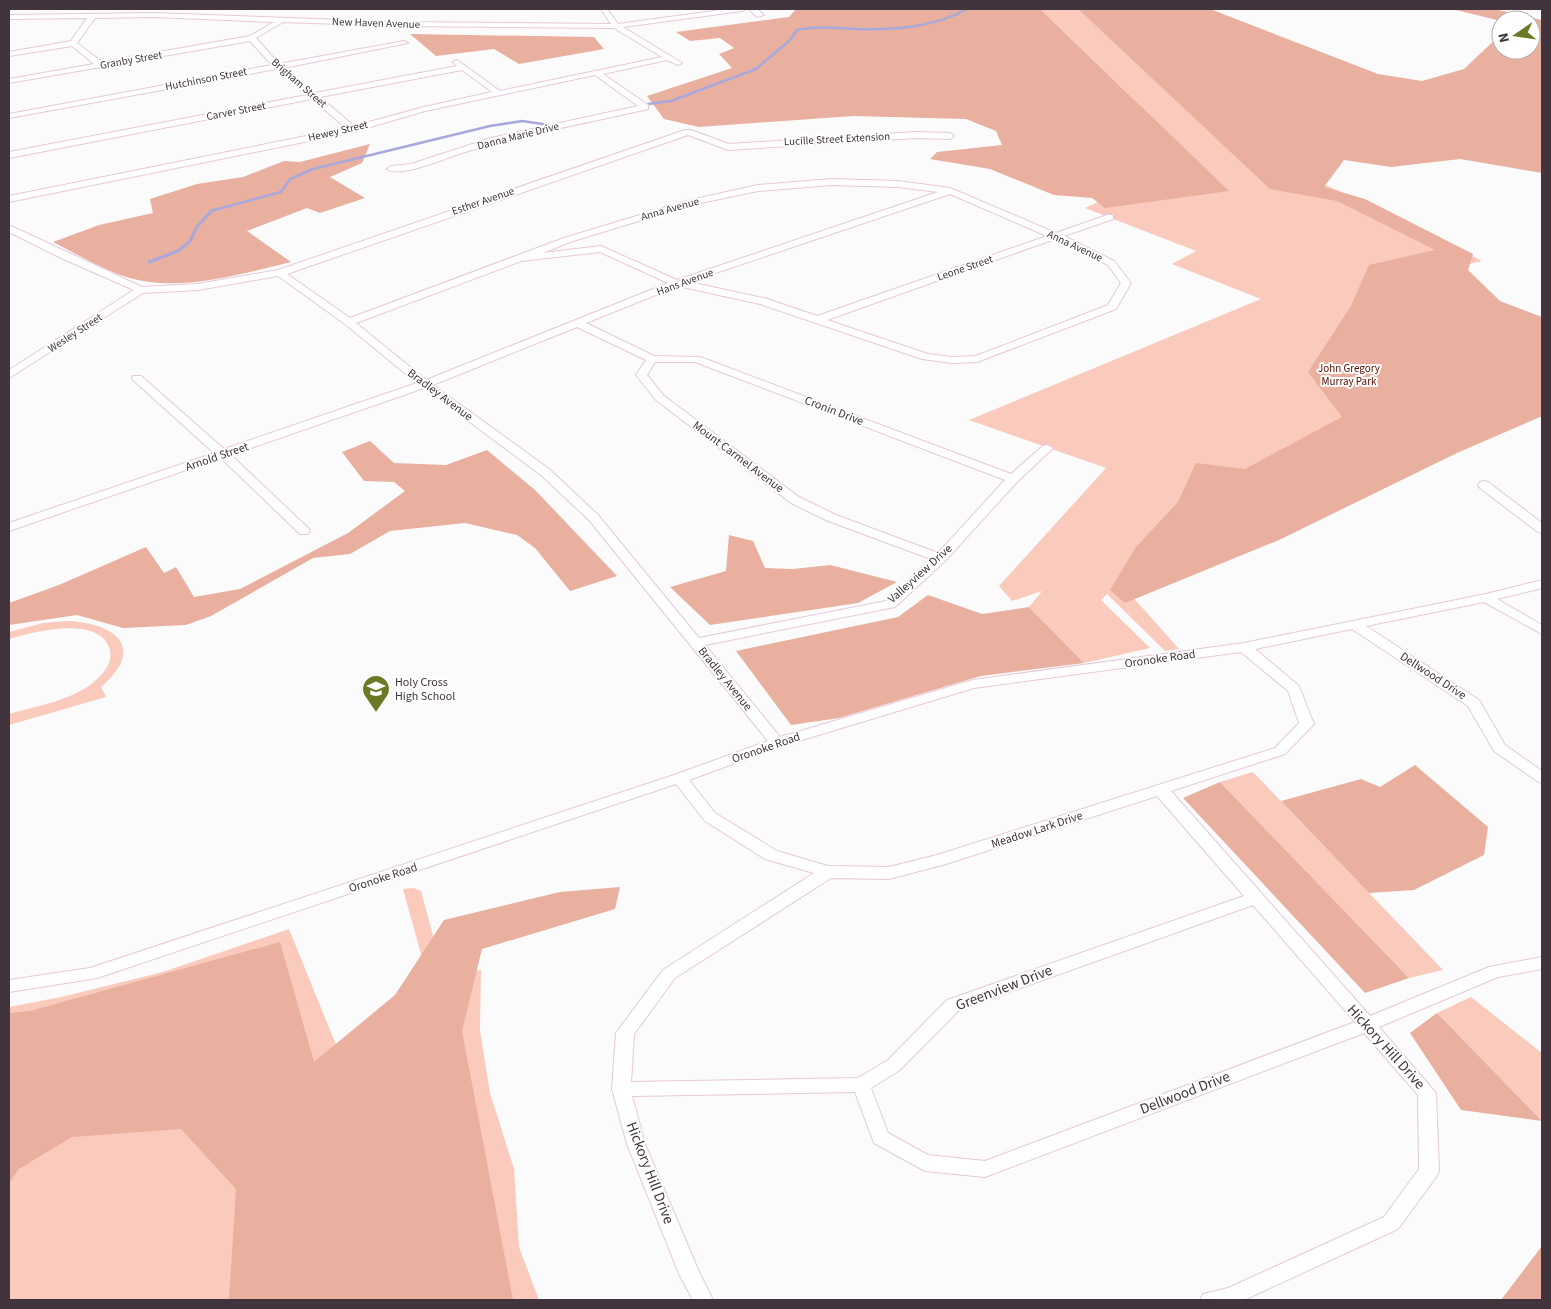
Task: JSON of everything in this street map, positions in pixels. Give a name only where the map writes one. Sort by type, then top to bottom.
[{"type":"street","points":[[154,15],[161,9]]},
{"type":"street","points":[[604,9],[616,26],[666,58],[678,63]]},
{"type":"street","name":"New Haven Avenue","points":[[9,17],[154,15],[399,24],[616,26],[742,9]]},
{"type":"street","points":[[753,9],[760,15]]},
{"type":"street","points":[[9,54],[73,43],[93,15]]},
{"type":"street","points":[[252,38],[283,19]]},
{"type":"street","name":"Granby Street","points":[[9,81],[252,38]]},
{"type":"street","name":"Brigham Street","points":[[252,38],[277,66],[353,128]]},
{"type":"street","points":[[73,43],[101,65]]},
{"type":"street","name":"Hutchinson Street","points":[[9,116],[404,43]]},
{"type":"street","name":"Hewey Street","points":[[9,200],[353,128],[424,109],[666,58]]},
{"type":"street","points":[[456,62],[498,94]]},
{"type":"street","name":"Carver Street","points":[[9,156],[464,67]]},
{"type":"street","name":"Danna Marie Drive","points":[[391,169],[412,167],[494,140],[645,107],[597,73]]},
{"type":"street","name":"Esther Avenue","points":[[280,274],[368,240],[688,132],[725,146]]},
{"type":"street","name":"Lucille Street Extension","points":[[725,146],[869,137],[950,136]]},
{"type":"street","name":"Anna Avenue","points":[[349,322],[581,235],[689,203],[758,188],[831,182],[898,184],[950,191],[1056,236],[1111,263],[1126,283],[1112,306],[977,359],[952,360],[926,357],[763,301],[677,283],[600,249],[581,235]]},
{"type":"street","name":"Hans Avenue","points":[[425,384],[579,324],[677,283],[950,191]]},
{"type":"street","name":"Leone Street","points":[[819,319],[1110,217]]},
{"type":"street","points":[[9,228],[64,256],[141,290],[198,287],[280,274]]},
{"type":"street","name":"Anna Avenue","points":[[519,258],[600,249]]},
{"type":"street","name":"Bradley Avenue","points":[[280,274],[349,322],[425,384],[545,472],[593,517],[777,743]]},
{"type":"street","name":"Wesley Street","points":[[9,375],[141,290]]},
{"type":"street","points":[[579,324],[652,359]]},
{"type":"street","name":"Cronin Drive","points":[[652,359],[696,359],[1013,479]]},
{"type":"street","name":"Mount Carmel Avenue","points":[[652,359],[641,375],[660,398],[794,500],[832,518],[940,558]]},
{"type":"street","points":[[137,378],[224,455],[304,531]]},
{"type":"street","name":"Arnold Street","points":[[9,527],[224,455],[425,384]]},
{"type":"street","name":"Valleyview Drive","points":[[696,643],[890,604],[940,558],[1013,479],[1047,448]]},
{"type":"street","points":[[1484,485],[1542,529]]},
{"type":"street","name":"Oronoke Road","points":[[9,986],[91,974],[679,778],[777,743],[973,684],[1244,647],[1486,598],[1542,584]]},
{"type":"street","points":[[1486,598],[1542,630]]},
{"type":"street","name":"Dellwood Drive","points":[[1355,625],[1474,703],[1499,748],[1542,778]]},
{"type":"street","name":"Meadow Lark Drive","points":[[679,778],[710,816],[771,855],[828,872],[889,873],[940,860],[1280,751],[1307,724],[1294,689],[1244,647]]},
{"type":"street","name":"Hickory Hill Drive","points":[[1161,790],[1427,1093],[1429,1171],[1391,1223],[1230,1297],[1210,1300]]},
{"type":"street","name":"Hickory Hill Drive","points":[[703,1300],[690,1276],[636,1144],[621,1089],[625,1033],[669,974],[828,872]]},
{"type":"street","name":"Greenview Drive","points":[[861,1085],[894,1065],[953,1005],[1255,898]]},
{"type":"street","name":"Dellwood Drive","points":[[861,1085],[881,1138],[925,1164],[985,1169],[1366,1025],[1495,971],[1542,963]]},
{"type":"street","points":[[621,1089],[861,1085]]},
{"type":"green space","points":[[796,9],[1040,9],[1229,191],[1105,208],[1092,198],[1054,195],[990,169],[930,159],[937,152],[1002,145],[996,131],[966,119],[853,116],[699,127],[664,119],[647,96],[732,68],[719,54],[734,48],[720,38],[690,41],[676,32],[789,17]]},
{"type":"green space","name":"John Gregory Murray Park","points":[[1040,9],[1078,9],[1213,135],[1384,211],[1482,261],[1412,277],[1542,322],[1542,416],[1130,594],[1179,649],[1165,651],[1107,594],[1101,600],[1150,648],[1084,663],[1029,607],[1042,591],[1012,601],[999,586],[1106,468],[969,420],[1261,299],[1172,264],[1196,251],[1085,208],[1120,192],[1051,142],[1140,105]]},
{"type":"green space","points":[[1078,9],[1210,9],[1378,74],[1422,81],[1464,69],[1491,43],[1491,60],[1541,60],[1542,20],[1542,173],[1460,159],[1391,167],[1344,160],[1324,187],[1365,199],[1473,254],[1468,270],[1500,301],[1542,317],[1542,416],[1459,452],[1279,540],[1125,603],[1110,590],[1136,547],[1178,502],[1196,463],[1245,469],[1342,417],[1308,372],[1351,306],[1369,265],[1435,250],[1337,201],[1270,189]]},
{"type":"green space","points":[[1452,9],[1498,10],[1491,10],[1491,19]]},
{"type":"green space","points":[[410,34],[594,37],[604,49],[519,64],[494,49],[436,56]]},
{"type":"green space","points":[[370,144],[362,163],[330,177],[365,198],[320,213],[307,208],[247,231],[291,262],[203,281],[158,283],[136,280],[115,273],[53,242],[99,225],[153,213],[150,199],[197,184],[243,177],[284,161],[300,162]]},
{"type":"green space","points":[[370,441],[394,463],[446,465],[487,450],[535,490],[617,576],[570,591],[535,548],[517,535],[465,523],[390,531],[350,554],[313,558],[211,616],[186,625],[123,628],[77,615],[9,625],[9,603],[59,585],[146,547],[164,573],[176,567],[194,597],[240,589],[348,533],[405,491],[394,482],[364,481],[342,452]]},
{"type":"green space","points":[[729,535],[753,541],[765,568],[793,569],[830,565],[897,582],[858,603],[710,625],[670,587],[726,571]]},
{"type":"green space","points":[[928,595],[982,614],[1029,607],[1084,663],[981,676],[839,718],[791,725],[736,651],[898,617]]},
{"type":"green space","points":[[67,621],[99,627],[111,632],[119,640],[123,649],[122,660],[115,673],[101,687],[106,697],[9,725],[9,714],[75,694],[94,682],[107,668],[111,655],[110,650],[104,639],[93,632],[65,628],[9,639],[9,632],[43,623]]},
{"type":"green space","points":[[1415,765],[1488,827],[1484,855],[1414,890],[1369,893],[1281,801],[1361,779],[1380,787]]},
{"type":"green space","points":[[1253,772],[1443,970],[1409,978],[1220,782]]},
{"type":"green space","points":[[1220,782],[1409,978],[1365,993],[1183,798]]},
{"type":"green space","points":[[620,887],[615,909],[482,949],[462,1031],[513,1300],[229,1300],[236,1189],[181,1129],[72,1137],[19,1169],[9,1183],[9,1013],[30,1011],[280,942],[314,1062],[395,995],[444,920],[560,892]]},
{"type":"green space","points":[[414,888],[421,891],[444,977],[481,970],[480,1031],[490,1093],[514,1169],[519,1247],[539,1300],[9,1300],[9,1007],[61,997],[163,972],[289,929],[336,1045],[438,1016],[403,889]]},
{"type":"green space","points":[[1471,997],[1542,1053],[1542,1121],[1437,1013]]},
{"type":"green space","points":[[1437,1013],[1542,1121],[1461,1110],[1410,1033]]},
{"type":"green space","points":[[1542,1246],[1542,1300],[1501,1300]]},
{"type":"waterway","points":[[648,104],[671,101],[756,69],[789,41],[797,30],[818,28],[898,28],[926,24],[967,9]]},
{"type":"waterway","points":[[211,211],[281,192],[290,179],[313,169],[490,126],[522,121],[549,125]]},
{"type":"waterway","points":[[149,262],[178,251],[190,241],[197,227],[211,211]]},
{"type":"place","name":"Holy Cross High School","points":[[376,713]]}]
